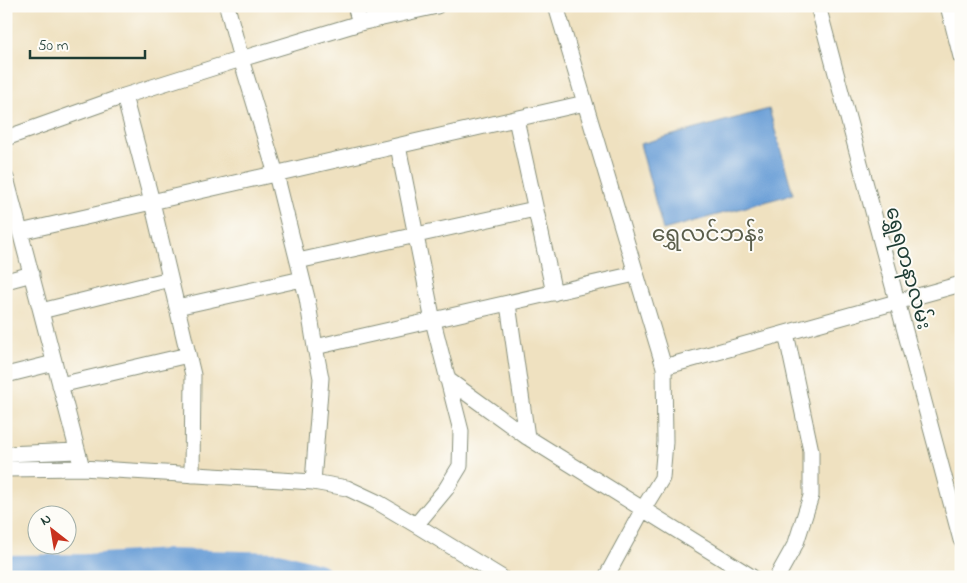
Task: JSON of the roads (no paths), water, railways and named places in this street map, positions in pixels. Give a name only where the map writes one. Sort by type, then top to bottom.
[{"type":"street","points":[[227,6],[276,174],[298,261],[321,378],[313,482]]},
{"type":"street","points":[[355,6],[360,23]]},
{"type":"street","points":[[6,138],[124,96],[242,59],[360,23],[437,6]]},
{"type":"street","points":[[556,6],[664,367],[665,442],[662,478],[606,577]]},
{"type":"street","name":"ရွှေရတနာလမ်း","points":[[818,6],[961,540]]},
{"type":"street","points":[[948,6],[956,22],[961,57]]},
{"type":"street","points":[[124,96],[152,202],[193,375],[192,474]]},
{"type":"street","points":[[20,232],[585,103]]},
{"type":"street","points":[[516,119],[554,293]]},
{"type":"street","points":[[398,146],[432,321],[461,432],[460,466],[446,489],[416,525]]},
{"type":"street","points":[[6,178],[82,468]]},
{"type":"street","points":[[298,261],[536,209]]},
{"type":"street","points":[[6,282],[32,274]]},
{"type":"street","points":[[315,346],[635,274]]},
{"type":"street","points":[[41,311],[170,279]]},
{"type":"street","points":[[177,307],[302,279]]},
{"type":"street","points":[[664,367],[961,284]]},
{"type":"street","points":[[508,304],[527,437]]},
{"type":"street","points":[[777,577],[796,543],[811,496],[812,451],[786,333]]},
{"type":"street","points":[[60,385],[188,355]]},
{"type":"street","points":[[6,375],[54,362]]},
{"type":"street","points":[[447,379],[527,437],[752,577]]},
{"type":"street","points":[[6,454],[77,451]]},
{"type":"street","points":[[6,469],[82,468],[192,474],[313,482],[347,488],[379,503],[501,577]]},
{"type":"water","points":[[769,109],[793,194],[663,230],[640,144]]},
{"type":"waterway","points":[[6,569],[86,568],[169,563],[278,566],[317,577]]},
{"type":"district","name":"ရွှေလင်ဘန်း","points":[[708,233]]}]
